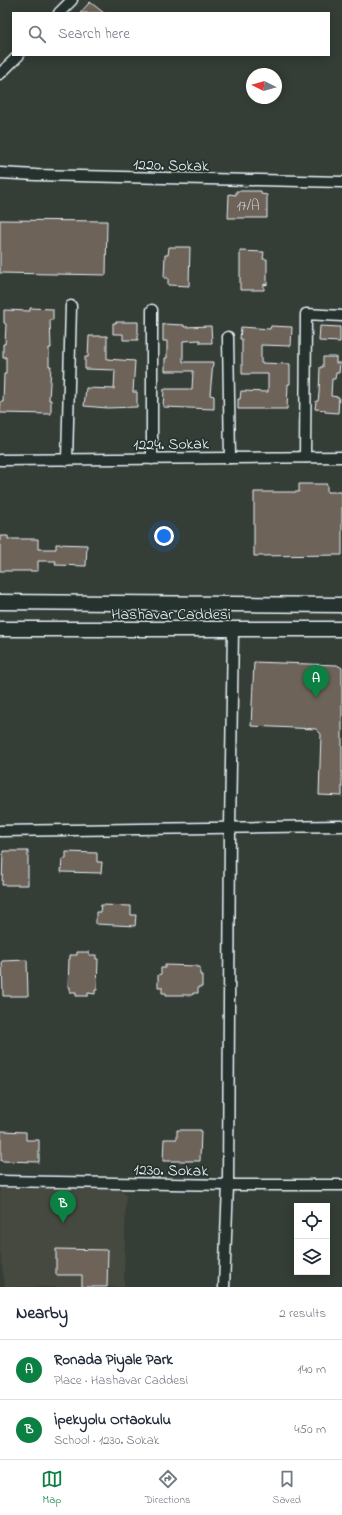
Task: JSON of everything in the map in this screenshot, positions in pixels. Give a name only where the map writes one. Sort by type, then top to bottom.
[{"type":"main road","points":[[0,602],[342,605]]},
{"type":"main road","name":"Hashavar Caddesi","points":[[0,629],[342,629]]},
{"type":"street","points":[[60,12],[72,0]]},
{"type":"street","points":[[0,74],[18,56]]},
{"type":"street","name":"1220. Sokak","points":[[0,173],[342,182]]},
{"type":"street","points":[[67,460],[71,306]]},
{"type":"street","points":[[152,310],[152,459]]},
{"type":"street","points":[[305,457],[306,314],[342,316]]},
{"type":"street","points":[[228,337],[230,458]]},
{"type":"street","name":"1224. Sokak","points":[[0,460],[342,457]]},
{"type":"street","points":[[224,1287],[228,1185],[230,828],[233,630]]},
{"type":"street","points":[[0,831],[342,826]]},
{"type":"street","name":"1230. Sokak","points":[[0,1181],[228,1185],[342,1185]]},
{"type":"shaded area","points":[[0,1188],[119,1190],[126,1195],[124,1287],[5,1287],[0,1252]]},
{"type":"building","points":[[90,2],[103,12],[81,12]]},
{"type":"building","points":[[236,191],[261,191],[261,194],[267,195],[267,218],[228,218],[229,194],[236,195]]},
{"type":"building","points":[[0,220],[107,221],[106,275],[0,273]]},
{"type":"building","points":[[169,247],[190,247],[189,286],[168,285],[168,278],[164,278],[165,255],[168,255]]},
{"type":"building","points":[[240,251],[264,252],[263,259],[267,259],[267,285],[264,284],[264,290],[240,290]]},
{"type":"building","points":[[30,308],[53,309],[53,320],[50,320],[51,348],[49,348],[49,366],[51,366],[49,400],[51,400],[51,414],[0,413],[1,401],[3,402],[4,374],[6,374],[6,357],[3,357],[6,324],[4,323],[4,310],[30,311]]},
{"type":"building","points":[[138,322],[138,340],[123,340],[123,334],[113,334],[113,323]]},
{"type":"building","points":[[163,324],[184,325],[184,327],[211,326],[212,343],[200,343],[200,340],[183,341],[183,362],[213,362],[210,395],[214,396],[214,409],[163,407],[164,389],[192,389],[193,371],[165,371],[167,341],[163,341]]},
{"type":"building","points":[[271,326],[292,327],[291,346],[261,345],[261,363],[290,364],[290,384],[288,384],[287,409],[238,409],[238,399],[240,399],[241,391],[268,392],[268,374],[242,374],[242,339],[240,339],[241,327],[270,329]]},
{"type":"building","points":[[320,326],[340,327],[340,342],[319,341]]},
{"type":"building","points":[[89,336],[107,336],[107,359],[135,361],[133,392],[137,392],[137,407],[107,408],[84,406],[86,388],[114,389],[115,370],[85,369],[85,357],[88,357]]},
{"type":"building","points":[[323,357],[336,357],[336,363],[340,363],[339,373],[336,373],[335,379],[332,379],[331,396],[339,397],[338,413],[325,412],[325,410],[315,409],[316,401],[318,401],[320,367],[323,367]]},
{"type":"building","points":[[299,484],[327,484],[327,492],[342,492],[342,555],[254,556],[254,492],[299,492]]},
{"type":"building","points":[[0,536],[8,536],[8,539],[38,539],[38,549],[56,549],[56,544],[87,545],[86,566],[55,565],[56,561],[38,561],[38,571],[0,571]]},
{"type":"building","points":[[254,662],[337,665],[342,668],[342,796],[319,795],[321,734],[316,729],[251,726]]},
{"type":"building","points":[[3,851],[28,851],[28,885],[2,885]]},
{"type":"building","points":[[66,852],[97,853],[97,862],[102,862],[101,873],[61,872],[62,859],[66,859]]},
{"type":"building","points":[[101,905],[131,906],[131,915],[136,915],[135,926],[96,924],[96,912],[100,912]]},
{"type":"building","points":[[77,952],[89,952],[89,955],[96,955],[96,959],[98,959],[97,990],[95,990],[95,994],[88,993],[88,996],[76,996],[76,992],[70,992],[70,987],[68,987],[69,959],[70,955],[77,955]]},
{"type":"building","points":[[27,960],[28,996],[3,996],[2,961]]},
{"type":"building","points":[[165,965],[200,967],[202,987],[198,987],[198,993],[193,993],[193,995],[166,995],[166,993],[162,993],[162,987],[158,987],[158,975],[161,974],[161,968],[165,968]]},
{"type":"building","points":[[177,1130],[201,1130],[200,1161],[163,1161],[164,1139],[177,1139]]},
{"type":"building","points":[[1,1131],[26,1132],[26,1140],[39,1140],[39,1162],[1,1161]]},
{"type":"building","points":[[56,1249],[108,1250],[107,1287],[82,1287],[82,1275],[56,1275]]},
{"type":"place","name":"Ronada Piyale Park","points":[[316,698]]},
{"type":"place","name":"İpekyolu Ortaokulu","points":[[63,1223]]}]
